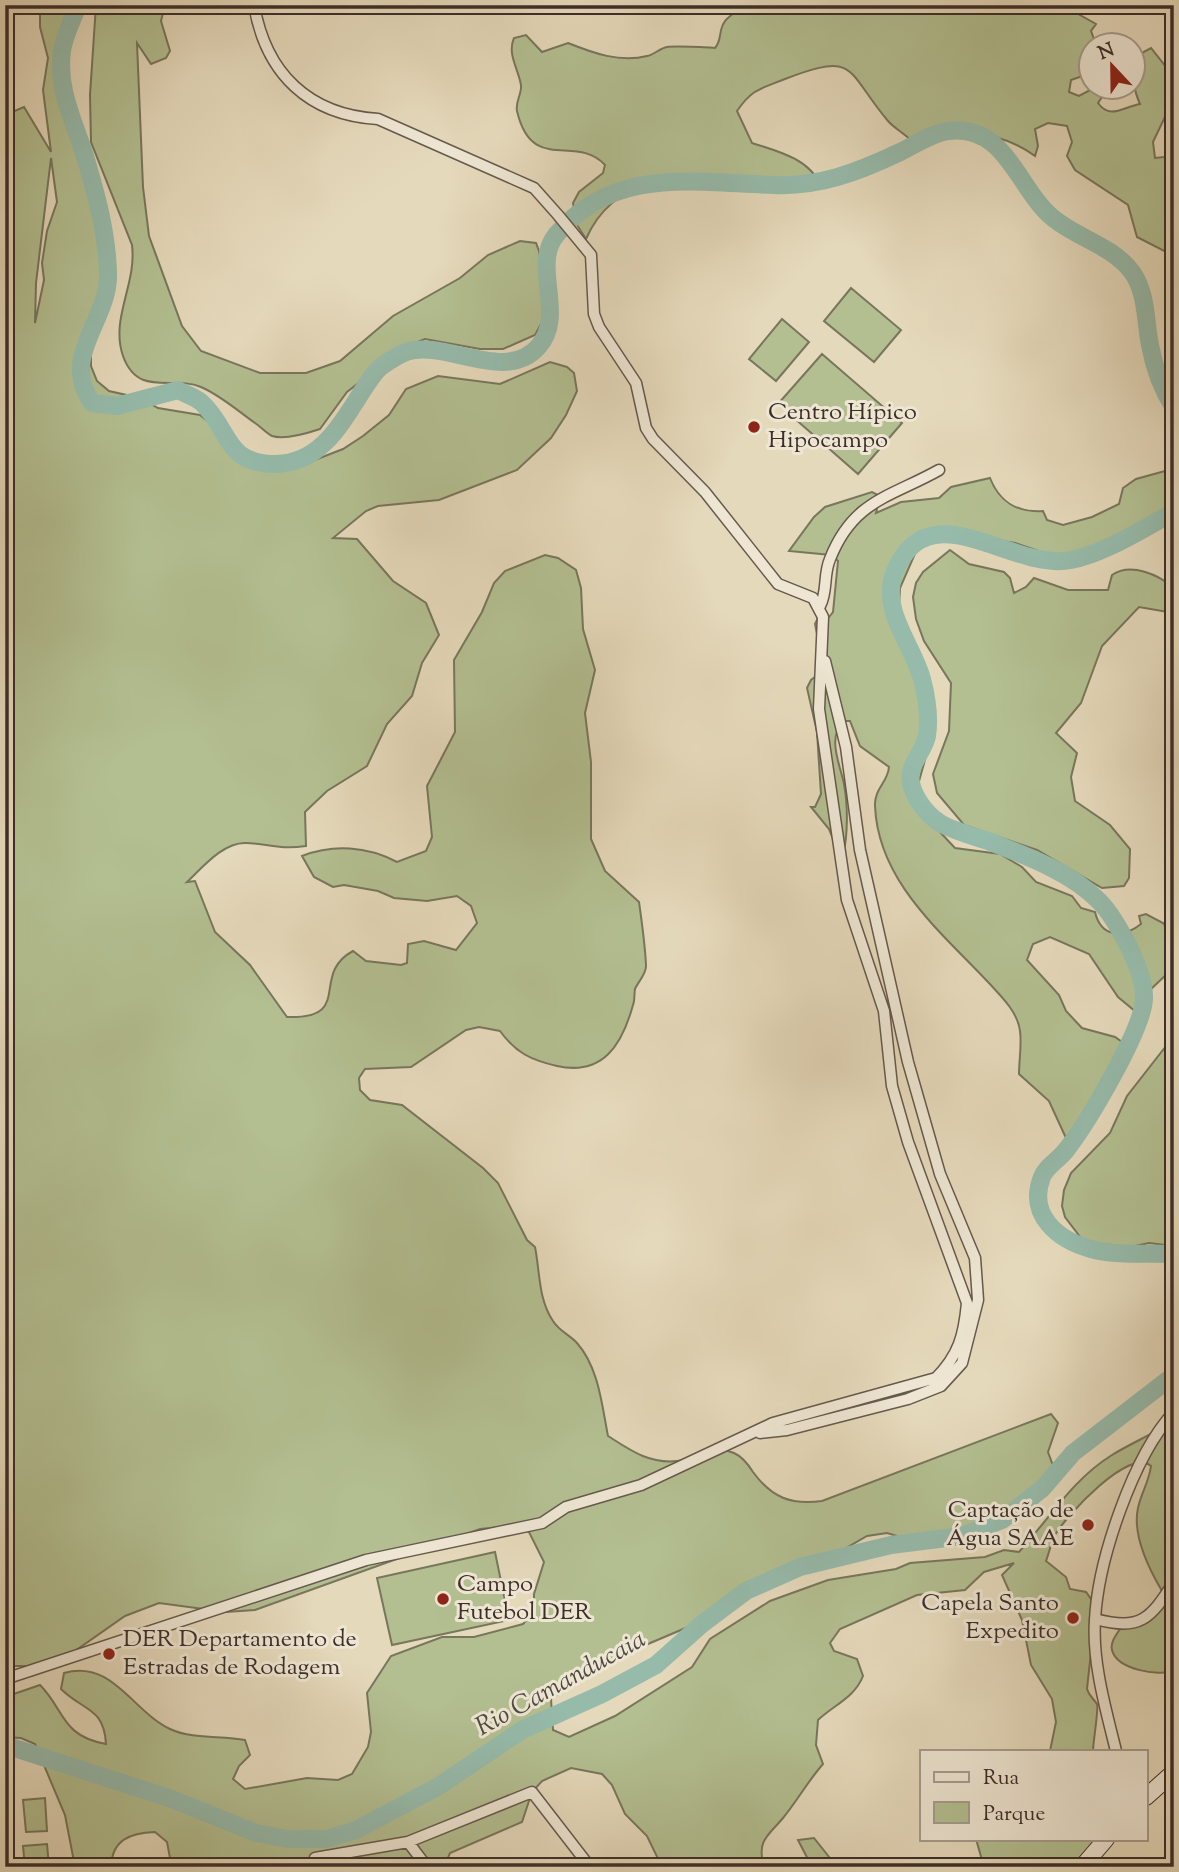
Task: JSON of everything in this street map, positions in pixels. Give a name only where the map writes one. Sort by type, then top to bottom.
[{"type":"street","points":[[254,5],[264,41],[298,92],[321,107],[353,118],[378,119],[534,188],[591,255],[594,270],[591,296],[598,327],[636,383],[646,428],[653,439],[705,492],[778,584],[817,602],[823,617],[819,709],[847,900],[884,1011],[892,1086],[908,1142],[967,1303]]},
{"type":"street","points":[[817,602],[825,596],[829,560],[853,521],[871,502],[939,470]]},
{"type":"street","points":[[754,1434],[787,1430],[908,1399],[941,1386],[962,1363],[978,1300],[975,1258],[940,1174],[908,1062],[860,850],[846,747],[823,650]]},
{"type":"street","points":[[5,1679],[366,1560],[542,1523],[566,1507],[641,1485],[773,1423],[936,1378],[954,1360],[965,1325],[967,1303],[978,1281]]},
{"type":"street","points":[[1116,1750],[1096,1651],[1095,1619],[1106,1553],[1135,1477],[1165,1421],[1174,1412]]},
{"type":"street","points":[[1095,1619],[1125,1625],[1143,1621],[1157,1607],[1174,1581]]},
{"type":"street","points":[[1148,1796],[1171,1781]]},
{"type":"street","points":[[315,1858],[408,1842],[532,1792],[590,1867]]},
{"type":"street","points":[[1082,1867],[1105,1840]]},
{"type":"street","points":[[408,1842],[427,1867]]},
{"type":"green space","points":[[40,5],[81,5],[77,25],[65,53],[75,135],[101,210],[107,259],[106,290],[91,351],[91,366],[97,381],[109,391],[140,398],[158,408],[200,415],[257,461],[302,465],[343,449],[363,436],[389,415],[406,389],[438,376],[500,384],[550,362],[567,367],[574,373],[577,391],[566,415],[551,438],[517,470],[439,500],[378,506],[366,511],[333,538],[357,539],[393,581],[426,603],[439,635],[422,663],[412,696],[387,724],[367,766],[327,791],[305,812],[306,846],[237,844],[221,851],[187,882],[195,881],[215,932],[250,965],[287,1017],[308,1016],[320,1011],[326,1003],[334,972],[340,961],[353,951],[366,961],[401,965],[407,963],[408,944],[424,941],[456,950],[477,923],[471,906],[457,896],[427,901],[394,898],[378,891],[344,885],[333,887],[314,877],[302,856],[350,848],[397,862],[426,851],[432,837],[427,786],[455,732],[454,660],[482,612],[494,583],[505,571],[545,555],[558,558],[576,570],[581,588],[583,629],[595,670],[585,713],[591,762],[591,839],[605,871],[639,902],[646,968],[635,989],[634,1003],[628,1020],[616,1045],[608,1054],[587,1066],[573,1068],[539,1061],[518,1050],[500,1031],[479,1027],[466,1030],[411,1067],[365,1069],[359,1078],[360,1090],[370,1100],[402,1105],[483,1168],[498,1183],[527,1240],[535,1247],[542,1294],[548,1312],[558,1328],[577,1343],[590,1364],[608,1436],[640,1455],[657,1460],[677,1461],[713,1451],[727,1451],[743,1459],[760,1481],[775,1494],[801,1502],[811,1502],[822,1501],[1051,1414],[1058,1423],[1048,1452],[1058,1479],[1036,1504],[1021,1514],[964,1530],[957,1534],[959,1541],[949,1546],[930,1546],[887,1533],[867,1536],[827,1559],[733,1599],[695,1624],[615,1658],[551,1699],[553,1730],[569,1737],[615,1716],[692,1667],[710,1639],[770,1601],[828,1580],[896,1569],[910,1563],[985,1557],[1004,1550],[1019,1552],[1085,1476],[1120,1450],[1174,1420],[1174,1671],[1158,1673],[1130,1667],[1115,1657],[1112,1650],[1120,1629],[1141,1622],[1162,1591],[1147,1562],[1137,1529],[1138,1508],[1151,1466],[1141,1463],[1128,1466],[1099,1486],[1061,1526],[1046,1561],[1066,1577],[1070,1589],[1086,1592],[1096,1606],[1087,1689],[1097,1704],[1093,1750],[1050,1750],[1056,1722],[1052,1699],[1031,1665],[1022,1620],[1002,1575],[1014,1563],[984,1572],[965,1590],[917,1595],[840,1629],[830,1643],[834,1651],[857,1659],[863,1676],[855,1690],[818,1720],[816,1745],[823,1764],[765,1839],[762,1850],[764,1867],[662,1867],[647,1836],[625,1814],[612,1785],[602,1774],[571,1768],[542,1781],[532,1792],[522,1822],[450,1853],[444,1867],[392,1867],[373,1862],[354,1867],[236,1867],[213,1862],[181,1867],[170,1858],[167,1842],[155,1832],[124,1839],[115,1850],[111,1867],[75,1867],[65,1815],[35,1744],[21,1738],[5,1737],[5,1697],[40,1685],[72,1728],[80,1735],[106,1744],[97,1716],[61,1689],[64,1673],[95,1673],[109,1680],[144,1711],[170,1729],[188,1735],[245,1740],[250,1755],[239,1766],[233,1779],[245,1789],[307,1778],[338,1780],[352,1774],[368,1747],[371,1732],[367,1693],[391,1656],[442,1637],[474,1637],[523,1624],[534,1611],[534,1594],[544,1562],[529,1532],[511,1526],[480,1529],[255,1610],[226,1612],[159,1603],[125,1616],[62,1660],[45,1666],[13,1666],[5,1663],[5,115],[24,107],[51,152],[43,90],[48,58],[40,27]],"holes":[[[51,158],[57,202],[47,231],[42,263],[44,280],[35,323],[36,283]]]},
{"type":"green space","points":[[96,5],[165,5],[161,21],[170,51],[166,58],[151,64],[137,43],[143,187],[149,236],[182,326],[201,351],[260,373],[306,373],[340,361],[393,316],[460,278],[488,255],[520,241],[536,243],[539,251],[547,307],[546,315],[535,335],[503,349],[480,349],[425,339],[405,347],[347,392],[320,429],[290,437],[272,436],[201,387],[157,383],[138,377],[123,356],[120,342],[121,314],[133,259],[132,245],[91,142],[90,95]]},
{"type":"green space","points":[[748,5],[1062,5],[1096,24],[1091,32],[1078,32],[1078,78],[1071,80],[1069,92],[1078,96],[1078,102],[1099,102],[1103,108],[1112,112],[1140,104],[1139,102],[1148,102],[1148,50],[1151,48],[1166,67],[1174,98],[1153,142],[1155,158],[1174,156],[1174,256],[1137,237],[1128,205],[1075,170],[1067,156],[1072,142],[1067,126],[1048,123],[1035,129],[1038,146],[1035,156],[1006,140],[977,135],[947,137],[916,145],[888,121],[848,70],[838,67],[809,71],[763,88],[747,98],[737,111],[752,143],[801,162],[820,185],[787,191],[718,178],[672,178],[631,191],[613,202],[598,218],[586,239],[577,225],[573,203],[579,192],[603,173],[605,165],[594,156],[581,152],[544,148],[533,142],[524,130],[517,111],[521,85],[512,55],[514,38],[526,35],[542,52],[568,43],[617,58],[637,58],[667,47],[715,48],[722,27],[733,14]]},
{"type":"green space","points":[[851,288],[901,330],[874,362],[824,321]]},
{"type":"green space","points":[[782,319],[809,342],[776,381],[749,359]]},
{"type":"green space","points":[[822,354],[902,423],[858,474],[778,404]]},
{"type":"green space","points":[[1174,471],[1174,510],[1130,536],[1094,549],[1053,556],[1015,543],[963,535],[928,540],[917,549],[900,588],[898,626],[915,668],[920,704],[928,731],[928,749],[916,792],[922,813],[955,848],[1000,854],[1022,867],[1036,882],[1072,896],[1081,908],[1095,912],[1107,931],[1120,933],[1134,929],[1141,924],[1139,916],[1146,914],[1163,923],[1170,932],[1167,948],[1172,956],[1172,969],[1148,992],[1142,1017],[1118,997],[1089,954],[1050,937],[1033,944],[1027,960],[1059,995],[1066,1011],[1082,1028],[1115,1037],[1132,1049],[1126,1064],[1078,1135],[1066,1138],[1049,1101],[1019,1074],[1020,1031],[1012,1011],[998,992],[932,924],[899,881],[887,858],[879,833],[875,800],[889,767],[860,746],[850,721],[843,721],[838,728],[835,744],[846,801],[847,830],[843,856],[840,856],[829,829],[811,807],[815,807],[821,794],[817,732],[807,688],[811,680],[824,670],[815,624],[819,616],[829,617],[833,612],[838,561],[831,555],[789,551],[814,517],[825,507],[872,492],[880,496],[876,513],[901,502],[939,498],[951,487],[990,478],[998,493],[1010,504],[1025,510],[1043,511],[1047,520],[1063,525],[1092,517],[1119,504],[1123,488],[1136,479]]},
{"type":"green space","points":[[950,550],[969,564],[1004,572],[1010,578],[1014,593],[1026,587],[1034,578],[1068,590],[1108,590],[1112,575],[1128,570],[1153,575],[1174,588],[1174,613],[1139,607],[1102,646],[1081,703],[1056,733],[1077,753],[1071,777],[1075,801],[1110,825],[1130,849],[1129,878],[1124,886],[1102,888],[1037,850],[964,825],[937,793],[933,774],[949,731],[951,683],[924,641],[916,619],[913,597],[916,583],[923,572]]},
{"type":"green space","points":[[1174,1020],[1171,1164],[1174,1246],[1149,1243],[1102,1253],[1087,1246],[1065,1217],[1062,1206],[1064,1190],[1071,1173],[1110,1133],[1127,1096],[1166,1046],[1165,1031]]},
{"type":"green space","name":"Campo Futebol DER","points":[[495,1552],[509,1620],[392,1645],[377,1578]]},
{"type":"green space","points":[[45,1798],[47,1831],[26,1832],[23,1800]]},
{"type":"green space","points":[[814,1838],[837,1867],[812,1867],[798,1840]]},
{"type":"green space","points":[[976,1840],[1099,1840],[1086,1867],[984,1867]]},
{"type":"green space","points":[[47,1844],[49,1867],[25,1867],[23,1846]]},
{"type":"waterway","name":"Rio Camanducaia","points":[[78,5],[63,45],[62,78],[67,103],[97,198],[106,243],[108,273],[107,290],[88,338],[81,369],[83,386],[92,403],[117,406],[178,390],[202,403],[237,452],[259,462],[292,462],[307,456],[330,438],[377,370],[403,353],[439,351],[509,362],[524,357],[538,347],[546,335],[550,321],[547,276],[549,247],[556,235],[579,213],[604,197],[630,188],[686,181],[807,184],[868,166],[942,132],[968,131],[984,137],[997,148],[1053,218],[1115,255],[1132,272],[1143,298],[1156,370],[1174,408]]},
{"type":"waterway","name":"Rio Camanducaia","points":[[1174,512],[1110,546],[1071,560],[1048,561],[974,539],[951,535],[929,536],[910,547],[895,571],[891,585],[894,613],[918,666],[928,707],[927,736],[910,776],[918,800],[940,823],[1032,858],[1088,891],[1104,906],[1116,924],[1133,955],[1144,991],[1142,1011],[1135,1030],[1100,1097],[1064,1153],[1042,1177],[1038,1191],[1042,1214],[1057,1232],[1091,1249],[1122,1253],[1174,1254]]},
{"type":"waterway","name":"Rio Camanducaia","points":[[5,1745],[169,1798],[256,1833],[288,1839],[326,1839],[356,1830],[439,1786],[522,1730],[602,1694],[656,1665],[702,1624],[746,1591],[800,1567],[891,1545],[962,1536],[1002,1520],[1042,1489],[1073,1453],[1174,1375]]},
{"type":"place","name":"Centro Hípico Hipocampo","points":[[754,427]]},
{"type":"place","name":"Captação de Água SAAE","points":[[1088,1525]]},
{"type":"place","name":"Campo Futebol DER","points":[[443,1599]]},
{"type":"place","name":"Capela Santo Expedito","points":[[1073,1618]]},
{"type":"place","name":"DER Departamento de Estradas de Rodagem","points":[[109,1654]]}]
